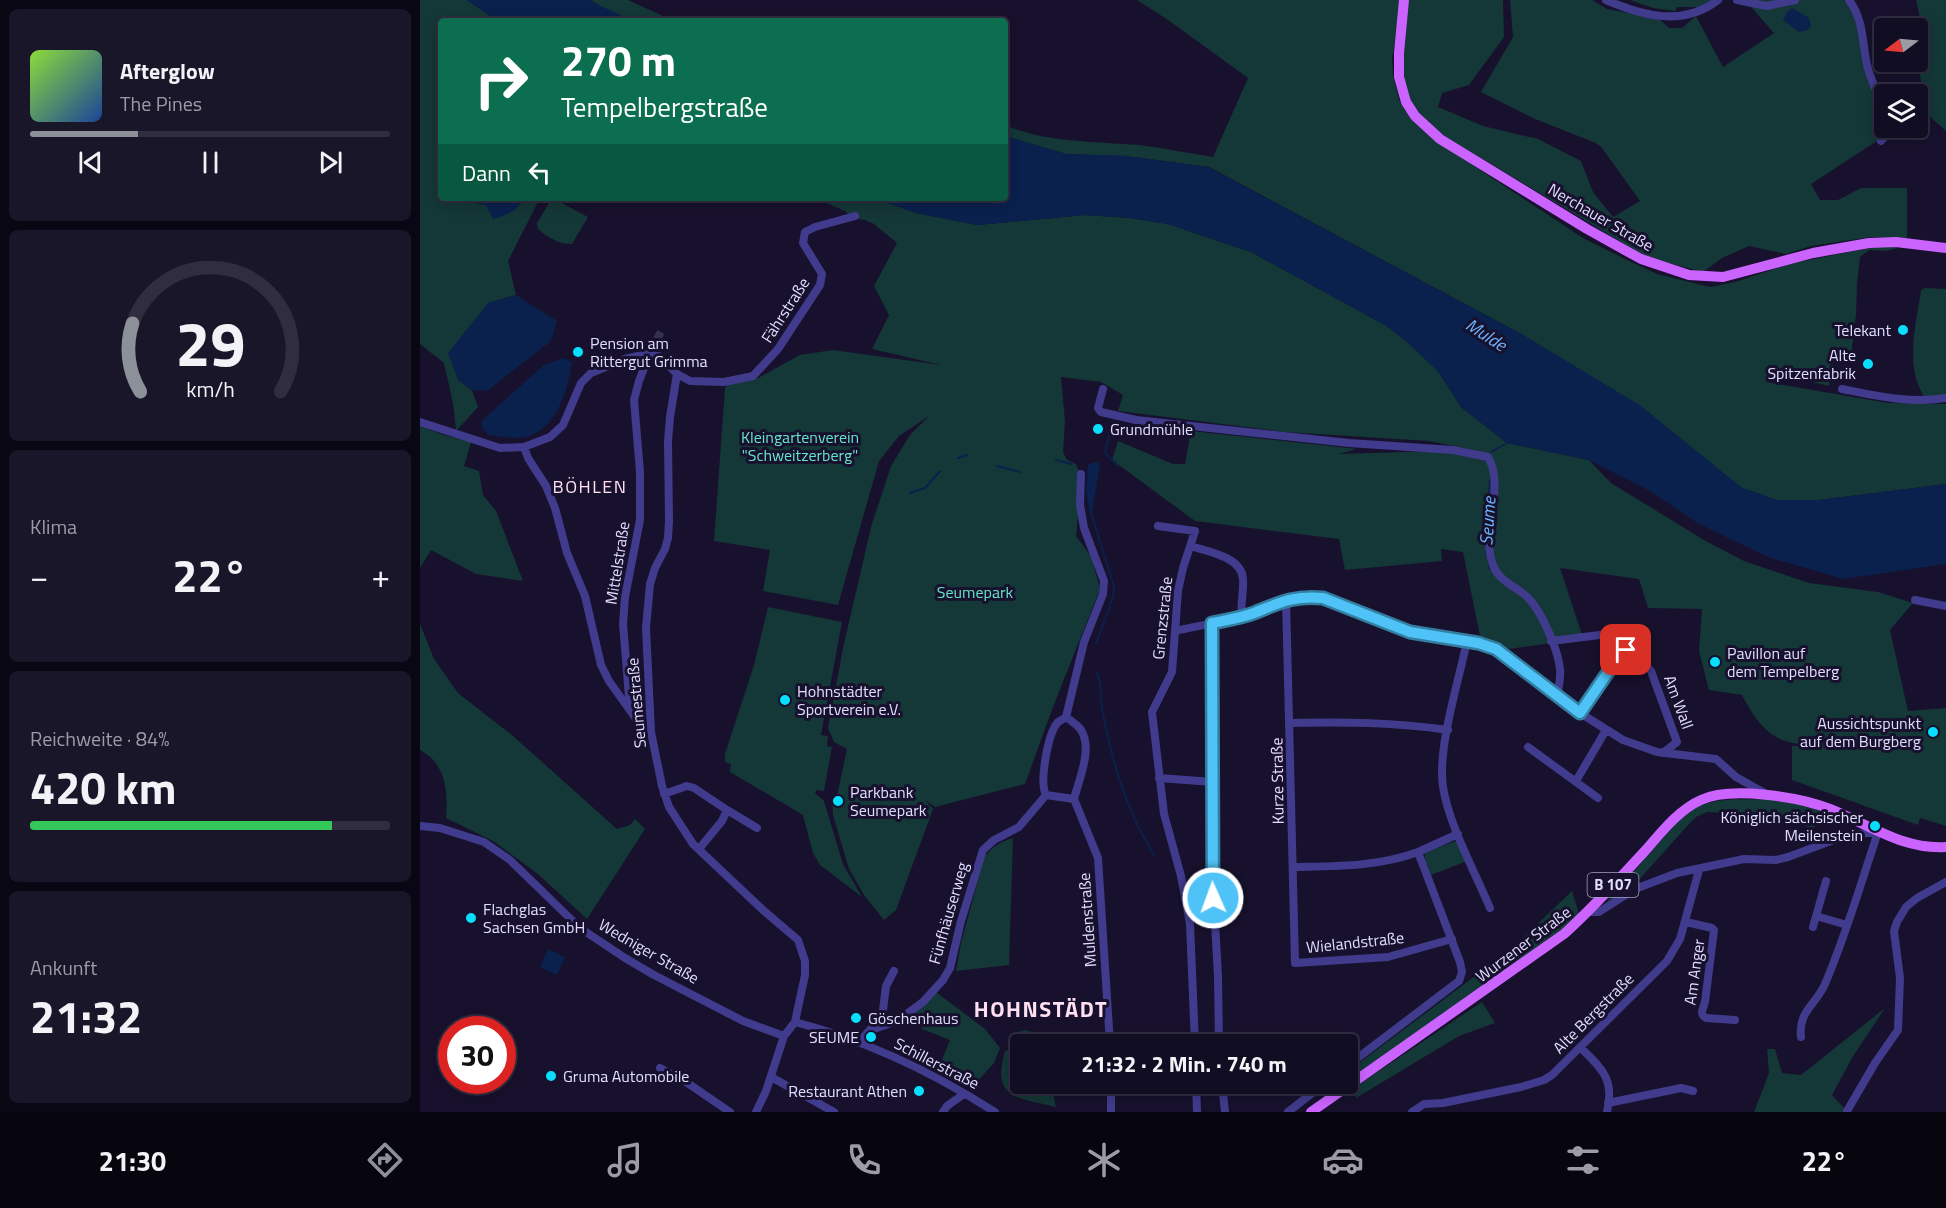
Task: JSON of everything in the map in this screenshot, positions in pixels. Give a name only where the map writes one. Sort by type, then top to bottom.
[{"type":"main road","name":"Nerchauer Straße","points":[[1404,0],[1399,77],[1406,102],[1415,116],[1428,129],[1457,149],[1641,260],[1689,275],[1723,277],[1748,272],[1806,254],[1869,243],[1896,242],[1946,248]]},
{"type":"main road","name":"Wurzener Straße","points":[[1311,1112],[1535,957],[1588,912],[1679,815],[1699,800],[1720,795],[1768,795],[1810,802],[1912,844],[1946,847]]},
{"type":"street","points":[[1606,0],[1635,12],[1658,17],[1697,12],[1718,0]]},
{"type":"street","points":[[1737,0],[1767,6],[1795,0]]},
{"type":"street","points":[[1849,0],[1855,8],[1861,27],[1868,72],[1874,87]]},
{"type":"street","name":"Fährstraße","points":[[677,374],[690,381],[702,382],[724,382],[753,376],[778,349],[820,285],[822,274],[803,243],[805,232],[855,216]]},
{"type":"street","points":[[420,422],[500,448],[524,447],[550,437],[563,425],[581,383],[591,372],[625,359],[650,353],[659,356],[677,374]]},
{"type":"street","name":"Mittelstraße","points":[[630,709],[623,624],[625,597],[640,520],[640,472],[634,400],[650,353]]},
{"type":"street","name":"Seumestraße","points":[[677,374],[668,441],[668,538],[650,584],[646,636],[651,732],[664,794],[676,817],[699,849],[801,944],[805,961],[805,975],[795,1022],[784,1036],[771,1077],[756,1112]]},
{"type":"street","points":[[1103,389],[1098,404],[1101,412],[1136,420],[1338,442],[1452,450],[1488,457],[1495,473],[1490,529],[1490,552],[1493,566],[1505,582],[1532,601],[1551,641],[1560,669],[1557,696]]},
{"type":"street","points":[[1842,389],[1921,401],[1946,398]]},
{"type":"street","points":[[524,447],[528,458],[546,486],[555,508],[567,553],[585,596],[601,665],[609,681],[639,723],[651,732]]},
{"type":"street","points":[[1066,717],[1081,728],[1086,750],[1074,799],[1046,795],[1043,789],[1044,761],[1057,723],[1066,717],[1083,642],[1103,594],[1104,580],[1084,528],[1080,506],[1081,474]]},
{"type":"street","points":[[1158,526],[1195,531],[1190,546],[1232,561],[1244,580],[1240,606],[1242,617]]},
{"type":"street","name":"Grenzstraße","points":[[1190,546],[1178,591],[1172,672],[1152,712],[1166,827],[1181,876],[1190,924],[1195,1034]]},
{"type":"street","points":[[1175,631],[1242,617],[1286,599],[1323,598],[1410,632],[1488,646],[1503,653],[1557,696],[1606,730],[1640,747],[1663,753],[1716,759],[1736,777],[1768,795]]},
{"type":"street","name":"Kurze Straße","points":[[1286,599],[1291,723],[1295,963]]},
{"type":"street","points":[[1915,600],[1946,606]]},
{"type":"street","points":[[1212,623],[1213,885],[1219,1034]]},
{"type":"street","name":"Am Wall","points":[[1551,641],[1616,633],[1642,634],[1640,659],[1651,670],[1677,739],[1677,744],[1663,753]]},
{"type":"street","points":[[1467,641],[1448,730],[1443,780],[1447,802],[1458,834],[1490,909]]},
{"type":"street","points":[[1580,713],[1619,656],[1626,650],[1640,659]]},
{"type":"street","points":[[1291,723],[1370,722],[1448,730]]},
{"type":"street","points":[[1576,781],[1606,730]]},
{"type":"street","points":[[1528,747],[1598,798]]},
{"type":"street","points":[[1159,778],[1213,782]]},
{"type":"street","points":[[664,794],[687,786],[694,788],[757,828]]},
{"type":"street","name":"Fünfhäuserweg","points":[[870,1030],[897,1021],[922,1002],[943,980],[950,968],[961,921],[983,850],[994,840],[1019,827],[1046,795]]},
{"type":"street","name":"Muldenstraße","points":[[1074,799],[1098,858],[1109,1034]]},
{"type":"street","points":[[699,849],[722,821],[727,810]]},
{"type":"street","name":"Wedniger Straße","points":[[420,826],[440,828],[484,842],[510,860],[580,928],[625,958],[743,1021],[784,1036]]},
{"type":"street","points":[[1588,912],[1599,912],[1635,889],[1665,877],[1744,859],[1776,860],[1847,835],[1878,831],[1847,925],[1823,988],[1800,1023],[1801,1037]]},
{"type":"street","points":[[1293,867],[1361,866],[1418,852],[1458,834]]},
{"type":"street","points":[[1358,1058],[1459,981],[1462,972],[1452,939],[1418,852]]},
{"type":"street","name":"Alte Bergstraße","points":[[1412,1112],[1424,1104],[1443,1108],[1544,1080],[1552,1075],[1667,961],[1680,939],[1686,922],[1699,870]]},
{"type":"street","points":[[1813,927],[1826,881]]},
{"type":"street","points":[[1846,1111],[1898,1030],[1900,978],[1893,931],[1906,907],[1917,898],[1946,882]]},
{"type":"street","points":[[1816,916],[1847,925]]},
{"type":"street","name":"Am Anger","points":[[1686,922],[1714,930],[1702,1016],[1735,1020]]},
{"type":"street","name":"Wielandstraße","points":[[1295,963],[1388,957],[1452,939]]},
{"type":"street","name":"Fünfhäuserweg","points":[[859,1042],[878,1021],[883,1010],[886,986],[894,970]]},
{"type":"street","name":"Schillerstraße","points":[[795,1022],[828,1030],[859,1042],[910,1065],[995,1112]]},
{"type":"street","points":[[1580,1047],[1605,1073],[1609,1086],[1607,1108],[1681,1088],[1693,1091]]},
{"type":"street","points":[[660,1068],[686,1082],[730,1112]]},
{"type":"street","points":[[771,1077],[834,1112]]},
{"type":"street","points":[[943,1112],[947,1106],[964,1094]]},
{"type":"street","points":[[1111,1094],[1111,1112]]},
{"type":"street","points":[[1196,1094],[1197,1112]]},
{"type":"street","points":[[1224,1094],[1226,1112]]},
{"type":"street","points":[[1288,1112],[1311,1094]]},
{"type":"green space","points":[[420,0],[467,0],[494,18],[438,18],[438,201],[465,201],[486,205],[538,201],[508,261],[516,295],[488,303],[458,380],[472,390],[478,407],[456,431],[453,403],[444,363],[420,344]]},
{"type":"green space","points":[[591,0],[628,0],[667,18],[626,18]]},
{"type":"green space","points":[[1137,0],[1401,0],[1392,60],[1393,75],[1399,100],[1405,110],[1430,137],[1583,238],[1657,274],[1710,287],[1735,282],[1789,264],[1883,246],[1899,248],[1886,251],[1869,250],[1860,257],[1850,363],[1831,360],[1829,386],[1796,378],[1769,365],[1766,382],[1888,403],[1946,404],[1946,484],[1819,500],[1777,500],[1742,488],[1698,454],[1523,335],[1209,167],[1126,156],[1066,154],[1008,137],[1008,126],[1054,138],[1139,145],[1213,157],[1248,78]]},
{"type":"green space","points":[[1408,0],[1503,0],[1504,37],[1469,85],[1442,93],[1438,107],[1483,126],[1538,139],[1581,161],[1593,192],[1613,217],[1640,201],[1602,148],[1596,143],[1535,119],[1481,92],[1513,37],[1510,0],[1592,0],[1607,9],[1659,19],[1669,28],[1682,28],[1696,16],[1723,67],[1774,33],[1751,7],[1749,0],[1844,0],[1851,9],[1860,32],[1865,73],[1874,94],[1874,138],[1878,138],[1811,184],[1820,200],[1838,200],[1861,188],[1907,188],[1907,238],[1871,237],[1811,246],[1786,254],[1749,246],[1722,258],[1703,272],[1646,257],[1431,128],[1410,104],[1400,76]]},
{"type":"green space","points":[[1630,0],[1712,0],[1701,7],[1677,7],[1675,11],[1653,8]]},
{"type":"green space","points":[[1916,0],[1946,0],[1946,131],[1928,115],[1928,84],[1922,84],[1920,76],[1920,72],[1928,72],[1928,18],[1920,18]]},
{"type":"green space","points":[[550,201],[558,201],[588,217],[572,244],[554,240],[545,235],[538,229],[537,223]]},
{"type":"green space","points":[[822,201],[882,201],[916,213],[977,225],[1085,215],[1130,218],[1168,224],[1251,252],[1385,325],[1438,371],[1461,407],[1507,443],[1589,460],[1611,483],[1704,540],[1744,561],[1809,583],[1878,592],[1913,603],[1890,630],[1908,711],[1946,708],[1946,826],[1920,818],[1918,825],[1792,780],[1792,746],[1852,745],[1815,745],[1786,741],[1764,727],[1742,695],[1709,690],[1699,651],[1702,609],[1648,608],[1639,579],[1560,568],[1583,638],[1510,649],[1481,641],[1463,552],[1441,549],[1442,561],[1345,570],[1339,539],[1195,521],[1112,460],[1118,441],[1173,464],[1185,464],[1191,431],[1357,449],[1338,454],[1473,450],[1429,441],[1285,432],[1118,411],[1123,395],[1101,382],[1061,377],[1065,422],[1063,452],[1067,460],[1076,464],[1082,479],[1076,536],[1091,556],[1100,589],[1025,784],[935,807],[925,800],[933,809],[896,910],[884,920],[864,895],[849,869],[833,815],[832,799],[844,802],[837,796],[847,749],[834,742],[828,728],[843,648],[871,527],[891,466],[910,435],[929,416],[899,436],[879,461],[838,605],[763,591],[770,550],[714,541],[725,388],[728,384],[758,378],[800,355],[833,350],[941,365],[872,349],[889,315],[874,286],[897,243],[874,224],[853,218],[845,211]]},
{"type":"green space","points":[[1925,288],[1946,289],[1946,398],[1925,398],[1915,373],[1913,346],[1921,290]]},
{"type":"green space","points":[[420,426],[471,442],[464,466],[479,471],[483,495],[496,511],[523,581],[476,574],[431,550],[420,568]]},
{"type":"green space","name":"Hohnstädter Sportverein e.V.","points":[[768,607],[842,622],[821,735],[828,736],[827,746],[832,747],[824,791],[817,790],[815,793],[824,801],[843,864],[862,897],[820,865],[813,853],[803,815],[730,772],[731,764],[725,762],[725,754],[754,665]]},
{"type":"green space","points":[[420,624],[434,659],[458,693],[513,736],[617,829],[630,825],[635,819],[645,829],[587,919],[539,875],[493,841],[446,818],[444,779],[435,762],[420,750]]},
{"type":"green space","points":[[1767,799],[1809,806],[1820,811],[1814,829],[1770,815],[1707,812],[1696,817],[1689,824],[1635,884],[1605,904],[1681,818],[1691,811],[1701,805],[1722,800]]},
{"type":"green space","points":[[1013,838],[1009,965],[956,971],[961,943],[984,858],[997,845]]},
{"type":"green space","points":[[1456,841],[1467,861],[1431,875],[1425,852]]},
{"type":"green space","points":[[1572,891],[1579,914],[1562,931],[1358,1074],[1358,1064],[1511,949]]},
{"type":"green space","points":[[936,992],[985,1029],[1000,1048],[994,1063],[973,1086],[937,1072],[950,1040],[922,1029],[913,1012]]},
{"type":"green space","points":[[1482,1002],[1495,1023],[1459,1036],[1356,1098],[1354,1094],[1358,1094],[1358,1085]]},
{"type":"green space","points":[[1885,1008],[1852,1058],[1832,1095],[1848,1112],[1754,1112],[1769,1073],[1767,1049],[1775,1049],[1782,1073],[1801,1075]]},
{"type":"green space","points":[[1025,1030],[1035,1034],[1015,1034]]},
{"type":"green space","points":[[1010,1049],[1010,1093],[1005,1088],[1002,1079],[1005,1051]]},
{"type":"green space","points":[[1011,1094],[1053,1094],[1056,1107]]},
{"type":"water","points":[[467,0],[590,0],[626,18],[494,18]]},
{"type":"water","points":[[1792,8],[1809,18],[1811,25],[1808,30],[1799,32],[1783,20]]},
{"type":"water","name":"Mulde","points":[[1008,137],[1066,154],[1126,156],[1208,167],[1523,335],[1641,406],[1742,488],[1777,500],[1819,500],[1946,484],[1946,564],[1843,579],[1768,557],[1699,524],[1650,491],[1589,460],[1507,443],[1461,407],[1438,371],[1385,325],[1251,252],[1168,224],[1130,218],[1085,215],[977,225],[916,213],[882,201],[1008,201]]},
{"type":"water","points":[[465,201],[521,201],[515,210],[493,219],[486,205]]},
{"type":"water","points":[[516,295],[557,321],[551,341],[487,391],[472,390],[458,380],[448,353],[488,303]]},
{"type":"water","points":[[563,358],[572,362],[570,374],[557,412],[550,422],[529,436],[516,438],[488,435],[482,428],[482,421],[544,365]]},
{"type":"water","points":[[1097,462],[1100,465],[1092,513],[1090,513],[1086,490],[1088,464]]},
{"type":"water","points":[[548,949],[565,957],[557,975],[540,967]]},
{"type":"waterway","points":[[1113,421],[1105,453],[1118,466]]},
{"type":"waterway","name":"Seume","points":[[1491,452],[1507,443]]},
{"type":"waterway","points":[[958,458],[967,455]]},
{"type":"waterway","points":[[1056,460],[1071,464]]},
{"type":"waterway","points":[[997,466],[1020,472]]},
{"type":"waterway","points":[[910,493],[925,488],[940,471]]},
{"type":"waterway","name":"Seume","points":[[1489,504],[1490,480]]},
{"type":"waterway","points":[[1091,513],[1114,586],[1113,597],[1096,644]]},
{"type":"waterway","name":"Seume","points":[[1486,552],[1490,569]]},
{"type":"waterway","points":[[1097,673],[1103,714],[1116,770],[1136,822],[1154,855]]},
{"type":"tunnel","points":[[657,339],[661,332]]},
{"type":"place","name":"Telekant","points":[[1903,330]]},
{"type":"place","name":"Pension am Rittergut Grimma","points":[[578,352]]},
{"type":"place","name":"Alte Spitzenfabrik","points":[[1868,364]]},
{"type":"place","name":"Grundmühle","points":[[1098,429]]},
{"type":"place","name":"Pavillon auf dem Tempelberg","points":[[1715,662]]},
{"type":"place","name":"Hohnstädter Sportverein e.V.","points":[[785,700]]},
{"type":"place","name":"Aussichtspunkt auf dem Burgberg","points":[[1933,732]]},
{"type":"place","name":"Parkbank Seumepark","points":[[838,801]]},
{"type":"place","name":"Königlich sächsischer Meilenstein","points":[[1875,826]]},
{"type":"place","name":"Flachglas Sachsen GmbH","points":[[471,918]]},
{"type":"place","name":"Göschenhaus","points":[[856,1018]]},
{"type":"place","name":"SEUME","points":[[871,1037]]},
{"type":"place","name":"Gruma Automobile","points":[[551,1076]]},
{"type":"place","name":"Restaurant Athen","points":[[919,1091]]},
{"type":"district","name":"BÖHLEN","points":[[590,487]]},
{"type":"district","name":"HOHNSTÄDT","points":[[1041,1009]]},
{"type":"route","points":[[1213,898],[1212,623],[1242,617],[1286,599],[1323,598],[1410,632],[1478,643],[1496,649],[1580,713],[1619,656],[1626,650]]},
{"type":"park label","name":"Kleingartenverein \"Schweitzerberg\"","points":[[800,446]]},
{"type":"park label","name":"Seumepark","points":[[975,592]]}]
